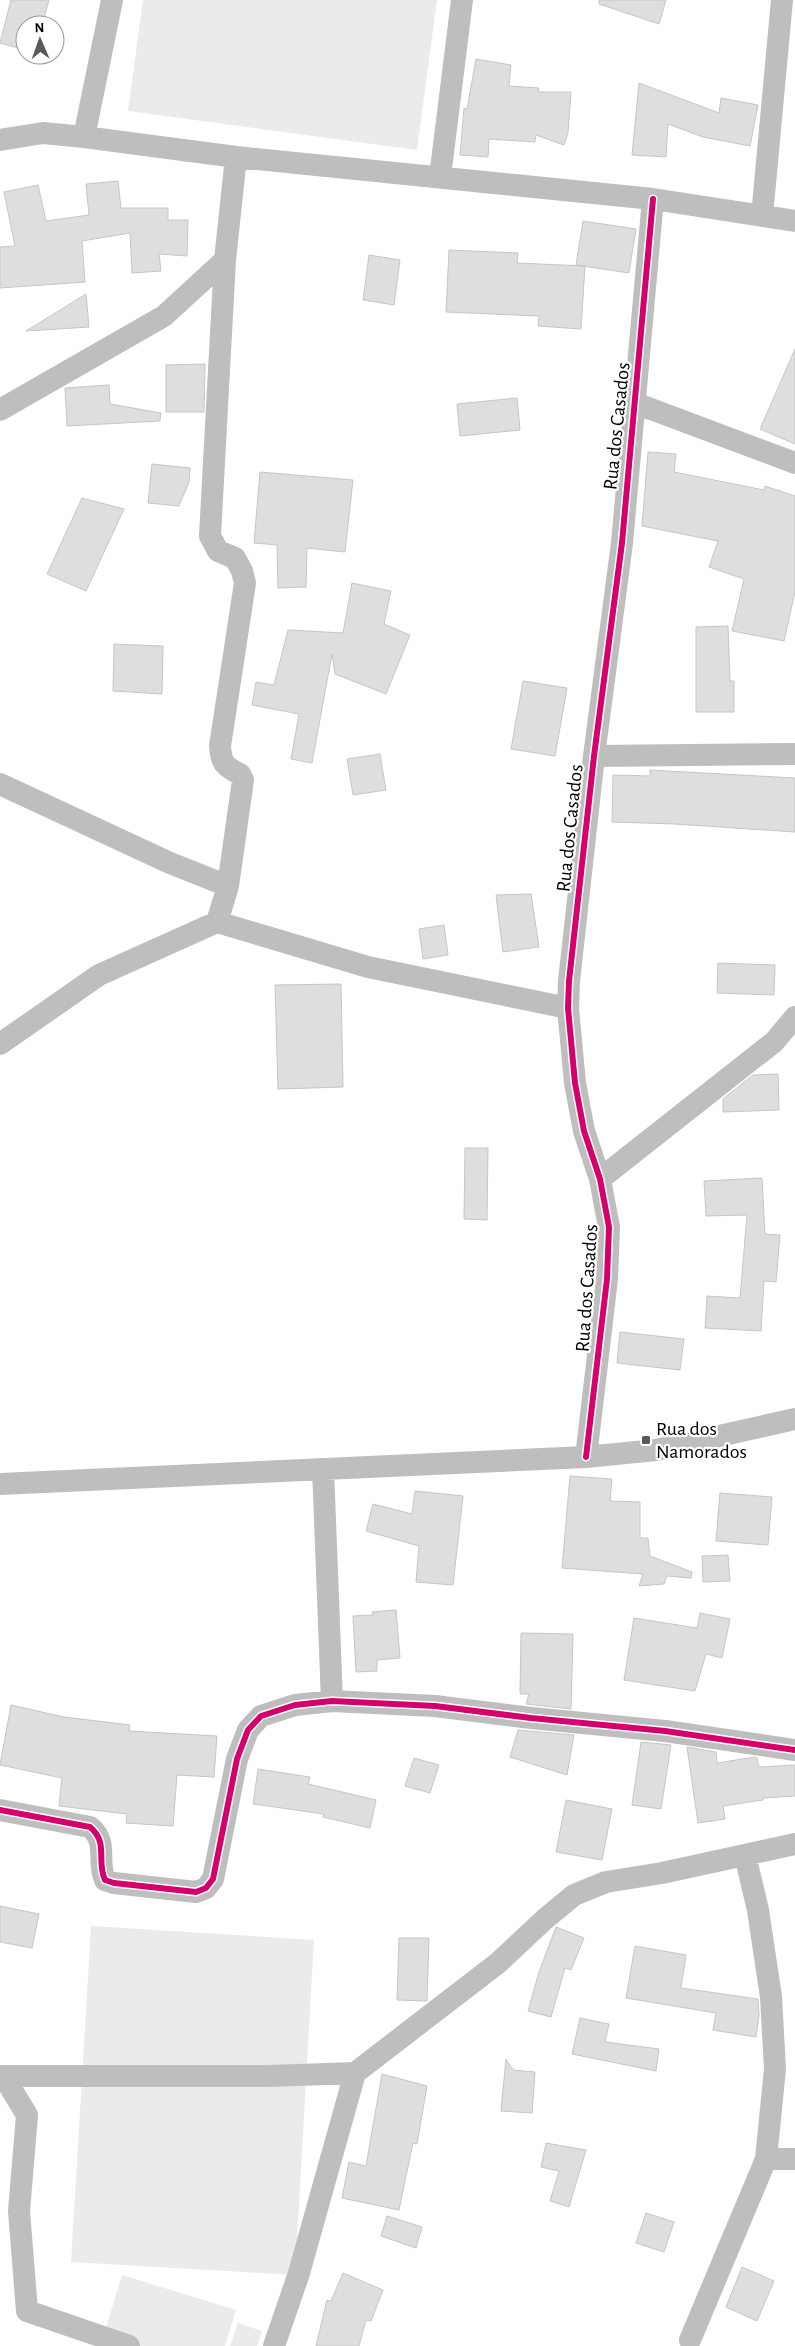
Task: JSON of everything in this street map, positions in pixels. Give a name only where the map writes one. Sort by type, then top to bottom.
[{"type":"street","points":[[84,137],[112,0]]},
{"type":"street","points":[[440,177],[462,0]]},
{"type":"street","points":[[762,216],[782,0]]},
{"type":"street","points":[[0,140],[43,133],[84,137],[236,157],[654,199],[795,221]]},
{"type":"street","points":[[216,922],[228,886],[243,780],[240,774],[225,766],[221,759],[220,746],[245,583],[242,571],[235,558],[218,551],[210,536],[225,260],[236,157]]},
{"type":"street","name":"Rua dos Casados","points":[[586,1457],[607,1279],[610,1227],[600,1179],[584,1131],[575,1083],[568,1008],[568,980],[594,756],[622,543],[654,199]]},
{"type":"street","points":[[0,410],[164,316],[225,260]]},
{"type":"street","points":[[636,403],[795,464]]},
{"type":"street","points":[[594,756],[795,754]]},
{"type":"street","points":[[0,784],[170,863],[228,886]]},
{"type":"street","points":[[0,1044],[99,975],[216,922],[368,967],[568,1008]]},
{"type":"street","points":[[600,1179],[774,1042],[795,1017]]},
{"type":"street","points":[[0,1484],[586,1457],[656,1450],[795,1419]]},
{"type":"street","points":[[324,1468],[332,1701]]},
{"type":"street","points":[[0,1810],[90,1827],[99,1834],[101,1872],[105,1880],[114,1883],[196,1892],[206,1888],[213,1879],[237,1759],[248,1730],[262,1716],[295,1705],[332,1701],[435,1706],[729,1739],[795,1750]]},
{"type":"street","points":[[2,2076],[268,2076],[355,2073],[498,1964],[545,1919],[574,1896],[606,1882],[662,1873],[795,1844]]},
{"type":"street","points":[[690,2340],[766,2158],[775,2070],[771,1997],[758,1910],[745,1855]]},
{"type":"street","points":[[274,2346],[299,2273],[355,2073]]},
{"type":"street","points":[[2,2076],[26,2116],[19,2211],[27,2311],[129,2346]]},
{"type":"street","points":[[766,2158],[795,2159]]},
{"type":"shaded area","points":[[143,0],[437,0],[417,150],[128,111]]},
{"type":"shaded area","points":[[91,1926],[314,1940],[295,2275],[71,2262]]},
{"type":"shaded area","points":[[122,2275],[236,2310],[225,2346],[119,2346],[102,2341]]},
{"type":"shaded area","points":[[238,2323],[262,2331],[257,2346],[230,2346]]},
{"type":"building","points":[[11,0],[49,0],[45,15],[15,15],[15,47],[0,43]]},
{"type":"building","points":[[599,0],[666,0],[659,24],[599,4]]},
{"type":"building","points":[[476,59],[511,65],[509,86],[539,88],[538,92],[571,92],[568,133],[564,145],[536,135],[535,142],[489,139],[488,157],[460,155],[464,108],[467,109]]},
{"type":"building","points":[[639,83],[719,113],[721,98],[758,105],[750,146],[703,137],[668,124],[666,157],[632,155]]},
{"type":"building","points":[[118,181],[121,208],[168,208],[168,220],[188,220],[187,256],[159,254],[161,271],[132,273],[130,233],[82,241],[85,282],[0,288],[0,247],[15,246],[4,192],[38,185],[46,221],[89,215],[86,184]]},
{"type":"building","points":[[583,221],[636,229],[629,273],[576,265]]},
{"type":"building","points":[[449,250],[518,253],[517,263],[585,266],[581,329],[538,326],[539,316],[446,312]]},
{"type":"building","points":[[369,255],[400,260],[394,305],[363,300]]},
{"type":"building","points":[[86,294],[89,327],[26,331]]},
{"type":"building","points":[[795,349],[795,444],[760,429]]},
{"type":"building","points":[[205,364],[204,412],[166,412],[166,365]]},
{"type":"building","points":[[109,385],[110,404],[161,413],[160,421],[67,426],[65,388]]},
{"type":"building","points":[[517,398],[520,430],[460,436],[457,404]]},
{"type":"building","points":[[648,452],[676,454],[674,472],[764,490],[765,486],[795,496],[795,592],[784,641],[732,631],[744,579],[709,567],[718,541],[642,526]]},
{"type":"building","points":[[152,464],[190,468],[189,482],[179,506],[148,503]]},
{"type":"building","points":[[260,472],[353,480],[345,552],[307,548],[306,587],[278,588],[277,545],[254,543]]},
{"type":"building","points":[[82,498],[124,509],[86,591],[47,574]]},
{"type":"building","points":[[352,583],[391,591],[384,624],[410,635],[386,694],[335,674],[332,654],[312,763],[291,759],[299,714],[252,705],[256,682],[274,685],[288,630],[343,633]]},
{"type":"building","points":[[728,626],[730,681],[734,681],[734,712],[696,712],[696,627]]},
{"type":"building","points":[[114,644],[163,646],[162,694],[113,691]]},
{"type":"building","points":[[523,681],[567,688],[555,756],[511,749]]},
{"type":"building","points":[[380,754],[386,790],[353,795],[347,759]]},
{"type":"building","points":[[650,770],[795,778],[795,832],[612,822],[613,775],[650,776]]},
{"type":"building","points":[[531,894],[539,947],[503,952],[496,895]]},
{"type":"building","points":[[444,925],[448,955],[423,959],[419,929]]},
{"type":"building","points":[[718,963],[775,965],[774,995],[717,993]]},
{"type":"building","points":[[341,984],[343,1087],[278,1089],[275,985]]},
{"type":"building","points":[[778,1074],[779,1110],[723,1112],[723,1099],[753,1075]]},
{"type":"building","points":[[465,1148],[488,1148],[487,1220],[464,1219]]},
{"type":"building","points":[[762,1178],[765,1234],[780,1235],[776,1282],[764,1281],[761,1331],[705,1328],[707,1296],[740,1298],[747,1215],[706,1216],[704,1181]]},
{"type":"building","points":[[620,1332],[684,1339],[680,1370],[617,1363]]},
{"type":"building","points":[[570,1476],[612,1479],[610,1501],[640,1502],[640,1538],[648,1538],[650,1556],[692,1572],[691,1578],[667,1576],[664,1584],[639,1586],[643,1574],[562,1568]]},
{"type":"building","points":[[415,1491],[463,1496],[453,1585],[416,1582],[419,1546],[366,1531],[373,1504],[412,1514]]},
{"type":"building","points":[[720,1493],[772,1497],[768,1545],[716,1541]]},
{"type":"building","points":[[728,1555],[730,1581],[703,1582],[702,1556]]},
{"type":"building","points":[[396,1610],[400,1658],[377,1660],[377,1671],[356,1672],[353,1616],[373,1615],[372,1612]]},
{"type":"building","points":[[700,1613],[730,1619],[722,1658],[706,1654],[695,1691],[624,1680],[634,1618],[697,1628]]},
{"type":"building","points":[[521,1633],[573,1634],[571,1709],[526,1704],[529,1694],[520,1694]]},
{"type":"building","points":[[11,1705],[64,1717],[130,1725],[129,1731],[217,1736],[214,1777],[177,1775],[173,1826],[126,1823],[127,1814],[59,1806],[62,1778],[0,1765]]},
{"type":"building","points":[[518,1730],[574,1735],[567,1775],[510,1757]]},
{"type":"building","points":[[641,1742],[671,1745],[661,1809],[632,1805]]},
{"type":"building","points":[[687,1747],[716,1752],[717,1763],[755,1757],[759,1767],[795,1765],[795,1796],[763,1798],[763,1800],[723,1806],[725,1819],[698,1823]]},
{"type":"building","points":[[414,1758],[439,1765],[430,1793],[405,1786]]},
{"type":"building","points":[[258,1769],[310,1777],[308,1784],[376,1800],[370,1828],[323,1817],[324,1814],[253,1804]]},
{"type":"building","points":[[566,1800],[612,1809],[602,1860],[556,1852]]},
{"type":"building","points":[[0,1906],[39,1914],[32,1948],[0,1942]]},
{"type":"building","points":[[556,1927],[584,1938],[571,1970],[565,1968],[551,2017],[528,2011],[539,1972]]},
{"type":"building","points":[[399,1938],[429,1938],[427,2001],[397,2000]]},
{"type":"building","points":[[635,1946],[686,1955],[681,1988],[758,1999],[759,2015],[756,2037],[713,2030],[716,2013],[626,1998]]},
{"type":"building","points":[[580,2018],[609,2024],[605,2042],[659,2049],[656,2071],[572,2054]]},
{"type":"building","points":[[506,2059],[513,2070],[535,2072],[532,2113],[501,2111]]},
{"type":"building","points":[[382,2074],[427,2086],[417,2144],[413,2143],[399,2210],[342,2198],[349,2162],[366,2166]]},
{"type":"building","points":[[546,2143],[586,2150],[569,2207],[550,2201],[559,2171],[541,2167]]},
{"type":"building","points":[[646,2213],[674,2222],[664,2252],[636,2243]]},
{"type":"building","points":[[387,2216],[422,2227],[416,2248],[381,2236]]},
{"type":"building","points":[[742,2267],[774,2281],[757,2321],[726,2307]]},
{"type":"building","points":[[343,2273],[383,2290],[371,2321],[366,2320],[359,2346],[316,2346],[327,2300],[331,2301]]},
{"type":"cycle path","points":[[586,1457],[607,1279],[609,1227],[600,1179],[584,1131],[575,1083],[568,1008],[569,981],[594,756],[622,543],[653,199]]},
{"type":"cycle path","points":[[0,1810],[90,1827],[96,1833],[101,1846],[105,1880],[114,1883],[196,1892],[206,1888],[213,1879],[237,1759],[248,1730],[261,1716],[295,1705],[332,1701],[435,1706],[531,1718],[665,1731],[795,1750]]},
{"type":"place","name":"Rua dos Namorados","points":[[646,1440]]}]
